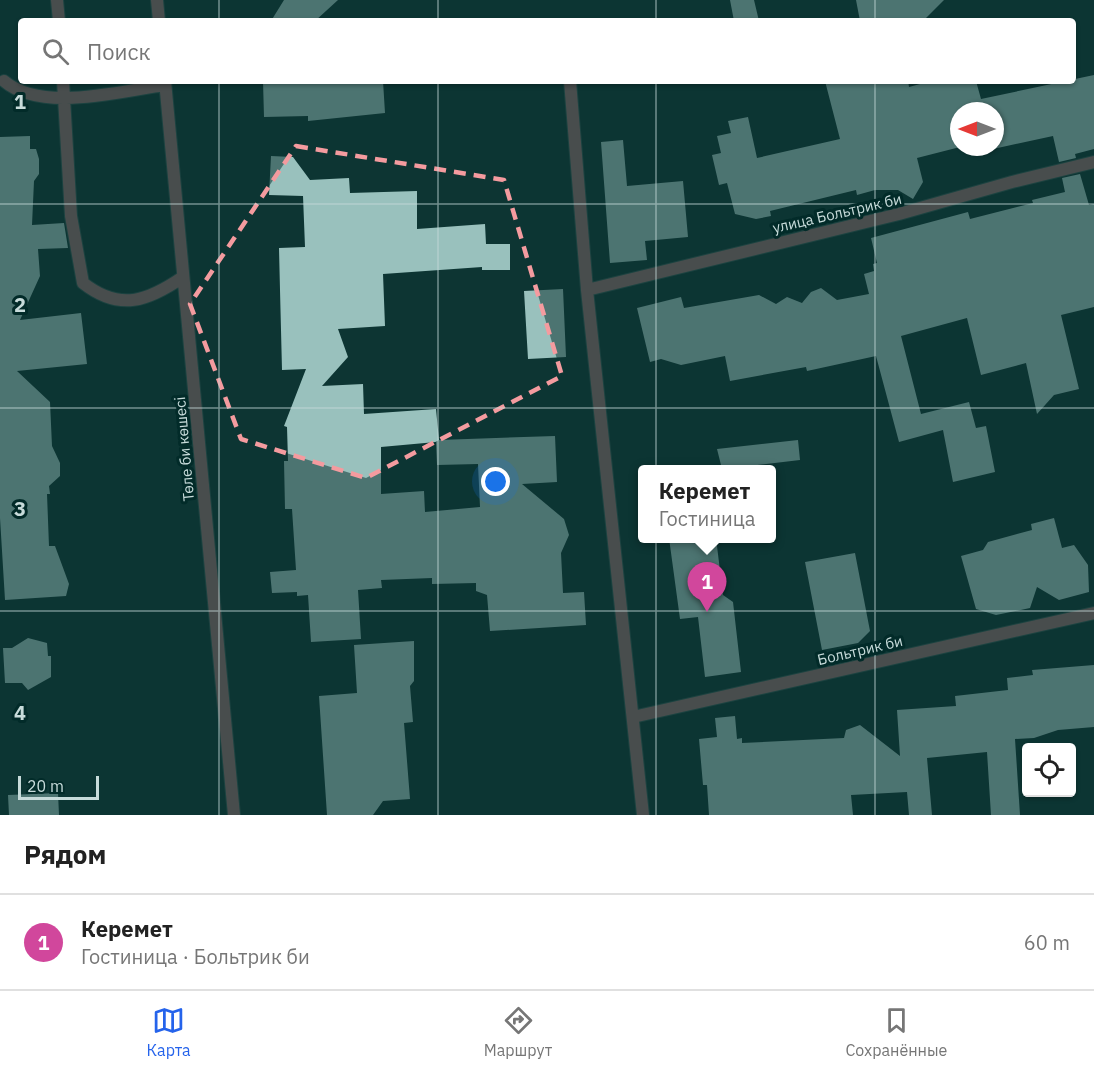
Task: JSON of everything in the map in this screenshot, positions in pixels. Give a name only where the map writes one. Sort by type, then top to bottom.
[{"type":"street","points":[[57,0],[59,18]]},
{"type":"street","points":[[157,0],[159,18]]},
{"type":"street","points":[[4,81],[12,88],[31,96],[64,97],[158,84]]},
{"type":"street","points":[[63,84],[71,216],[83,283],[99,296],[120,300],[143,300],[183,277]]},
{"type":"street","name":"Төле би көшесі","points":[[165,84],[234,815]]},
{"type":"street","points":[[570,84],[587,290],[644,815]]},
{"type":"street","name":"улица Больтрик би","points":[[587,290],[899,214],[1012,182],[1094,162]]},
{"type":"street","name":"Больтрик би","points":[[633,717],[1094,613]]},
{"type":"highlighted area","points":[[296,146],[504,180],[562,376],[366,478],[241,439],[190,304]]},
{"type":"building","points":[[284,0],[338,0],[318,18],[273,18]]},
{"type":"building","points":[[730,0],[754,0],[758,18],[733,18]]},
{"type":"building","points":[[856,0],[944,0],[926,18],[859,18]]},
{"type":"building","points":[[1094,75],[1094,149],[1075,154],[1076,158],[1059,162],[1053,136],[1004,147],[1004,102],[950,102],[950,150],[917,158],[923,182],[913,199],[898,190],[875,190],[857,195],[856,190],[770,211],[771,216],[756,219],[735,214],[727,183],[719,185],[712,155],[721,153],[717,136],[731,133],[728,121],[748,117],[757,158],[840,139],[826,84],[908,84],[909,87],[920,84],[977,84],[981,99],[1052,84],[1076,84],[1076,79]]},
{"type":"building","points":[[263,84],[383,84],[385,113],[308,121],[308,116],[264,117]]},
{"type":"building","points":[[30,136],[30,149],[36,149],[39,159],[39,174],[34,181],[32,225],[64,223],[68,248],[38,249],[40,276],[20,320],[81,313],[87,364],[17,371],[50,402],[52,446],[60,463],[60,476],[49,486],[50,494],[47,494],[49,546],[55,546],[69,584],[66,596],[5,600],[0,518],[0,137]]},
{"type":"building","points":[[623,140],[627,186],[683,181],[688,237],[645,241],[647,260],[610,263],[601,142]]},
{"type":"building","points":[[271,156],[293,157],[310,180],[349,178],[350,193],[417,191],[417,229],[485,224],[486,244],[510,244],[510,270],[482,270],[482,267],[383,274],[385,326],[338,329],[348,357],[322,386],[363,384],[364,414],[436,409],[439,440],[555,436],[557,482],[522,484],[564,519],[569,535],[561,553],[563,593],[584,592],[586,625],[490,631],[487,595],[476,591],[476,583],[432,584],[432,578],[381,580],[382,588],[358,590],[361,639],[311,642],[308,595],[297,596],[297,592],[272,593],[270,572],[296,570],[292,509],[285,509],[284,461],[288,461],[287,427],[284,426],[306,369],[282,370],[279,248],[305,247],[303,196],[269,195]],"holes":[[[436,442],[437,465],[478,464],[480,507],[425,512],[424,491],[381,494],[381,447]]]},
{"type":"building","points":[[1080,174],[1089,205],[1094,204],[1094,307],[1061,315],[1079,389],[1054,395],[1037,414],[1026,363],[981,375],[967,318],[901,336],[921,414],[969,402],[976,428],[986,426],[995,472],[953,482],[943,430],[899,442],[876,356],[807,371],[806,367],[730,381],[725,356],[681,365],[661,359],[650,362],[637,308],[681,297],[684,308],[759,295],[776,304],[787,297],[802,303],[811,292],[821,288],[837,300],[869,294],[864,274],[874,271],[873,264],[877,263],[871,238],[968,212],[970,219],[1033,203],[1032,200],[1065,192],[1062,178]]},
{"type":"building","points":[[563,289],[566,357],[528,359],[524,291]]},
{"type":"building","points":[[798,440],[800,460],[757,465],[721,465],[717,449]]},
{"type":"building","points":[[1054,518],[1062,548],[1074,545],[1088,565],[1089,592],[1059,600],[1037,587],[1030,608],[996,615],[976,609],[961,556],[983,550],[988,542],[1032,530],[1031,524]]},
{"type":"building","points":[[670,543],[717,543],[723,595],[733,602],[741,672],[705,677],[698,617],[680,619]]},
{"type":"building","points":[[855,553],[870,631],[858,643],[822,650],[805,562]]},
{"type":"building","points":[[28,638],[47,643],[48,656],[51,656],[51,677],[28,690],[22,683],[5,683],[3,648],[12,648]]},
{"type":"building","points":[[414,641],[414,681],[410,686],[413,722],[404,723],[410,799],[383,801],[373,815],[327,815],[319,696],[357,693],[354,645]]},
{"type":"building","points":[[1094,665],[1094,727],[1058,730],[1034,738],[1015,739],[1020,815],[991,815],[987,752],[927,758],[932,815],[909,815],[907,792],[851,795],[853,815],[709,815],[707,785],[703,785],[699,739],[717,737],[715,718],[735,716],[737,739],[742,738],[742,743],[844,738],[846,730],[860,725],[900,756],[897,710],[956,706],[955,696],[1008,690],[1007,678],[1033,675],[1032,670]]},
{"type":"building","points":[[58,793],[59,815],[9,815],[8,795]]},
{"type":"place","name":"Керемет","points":[[707,612]]}]
